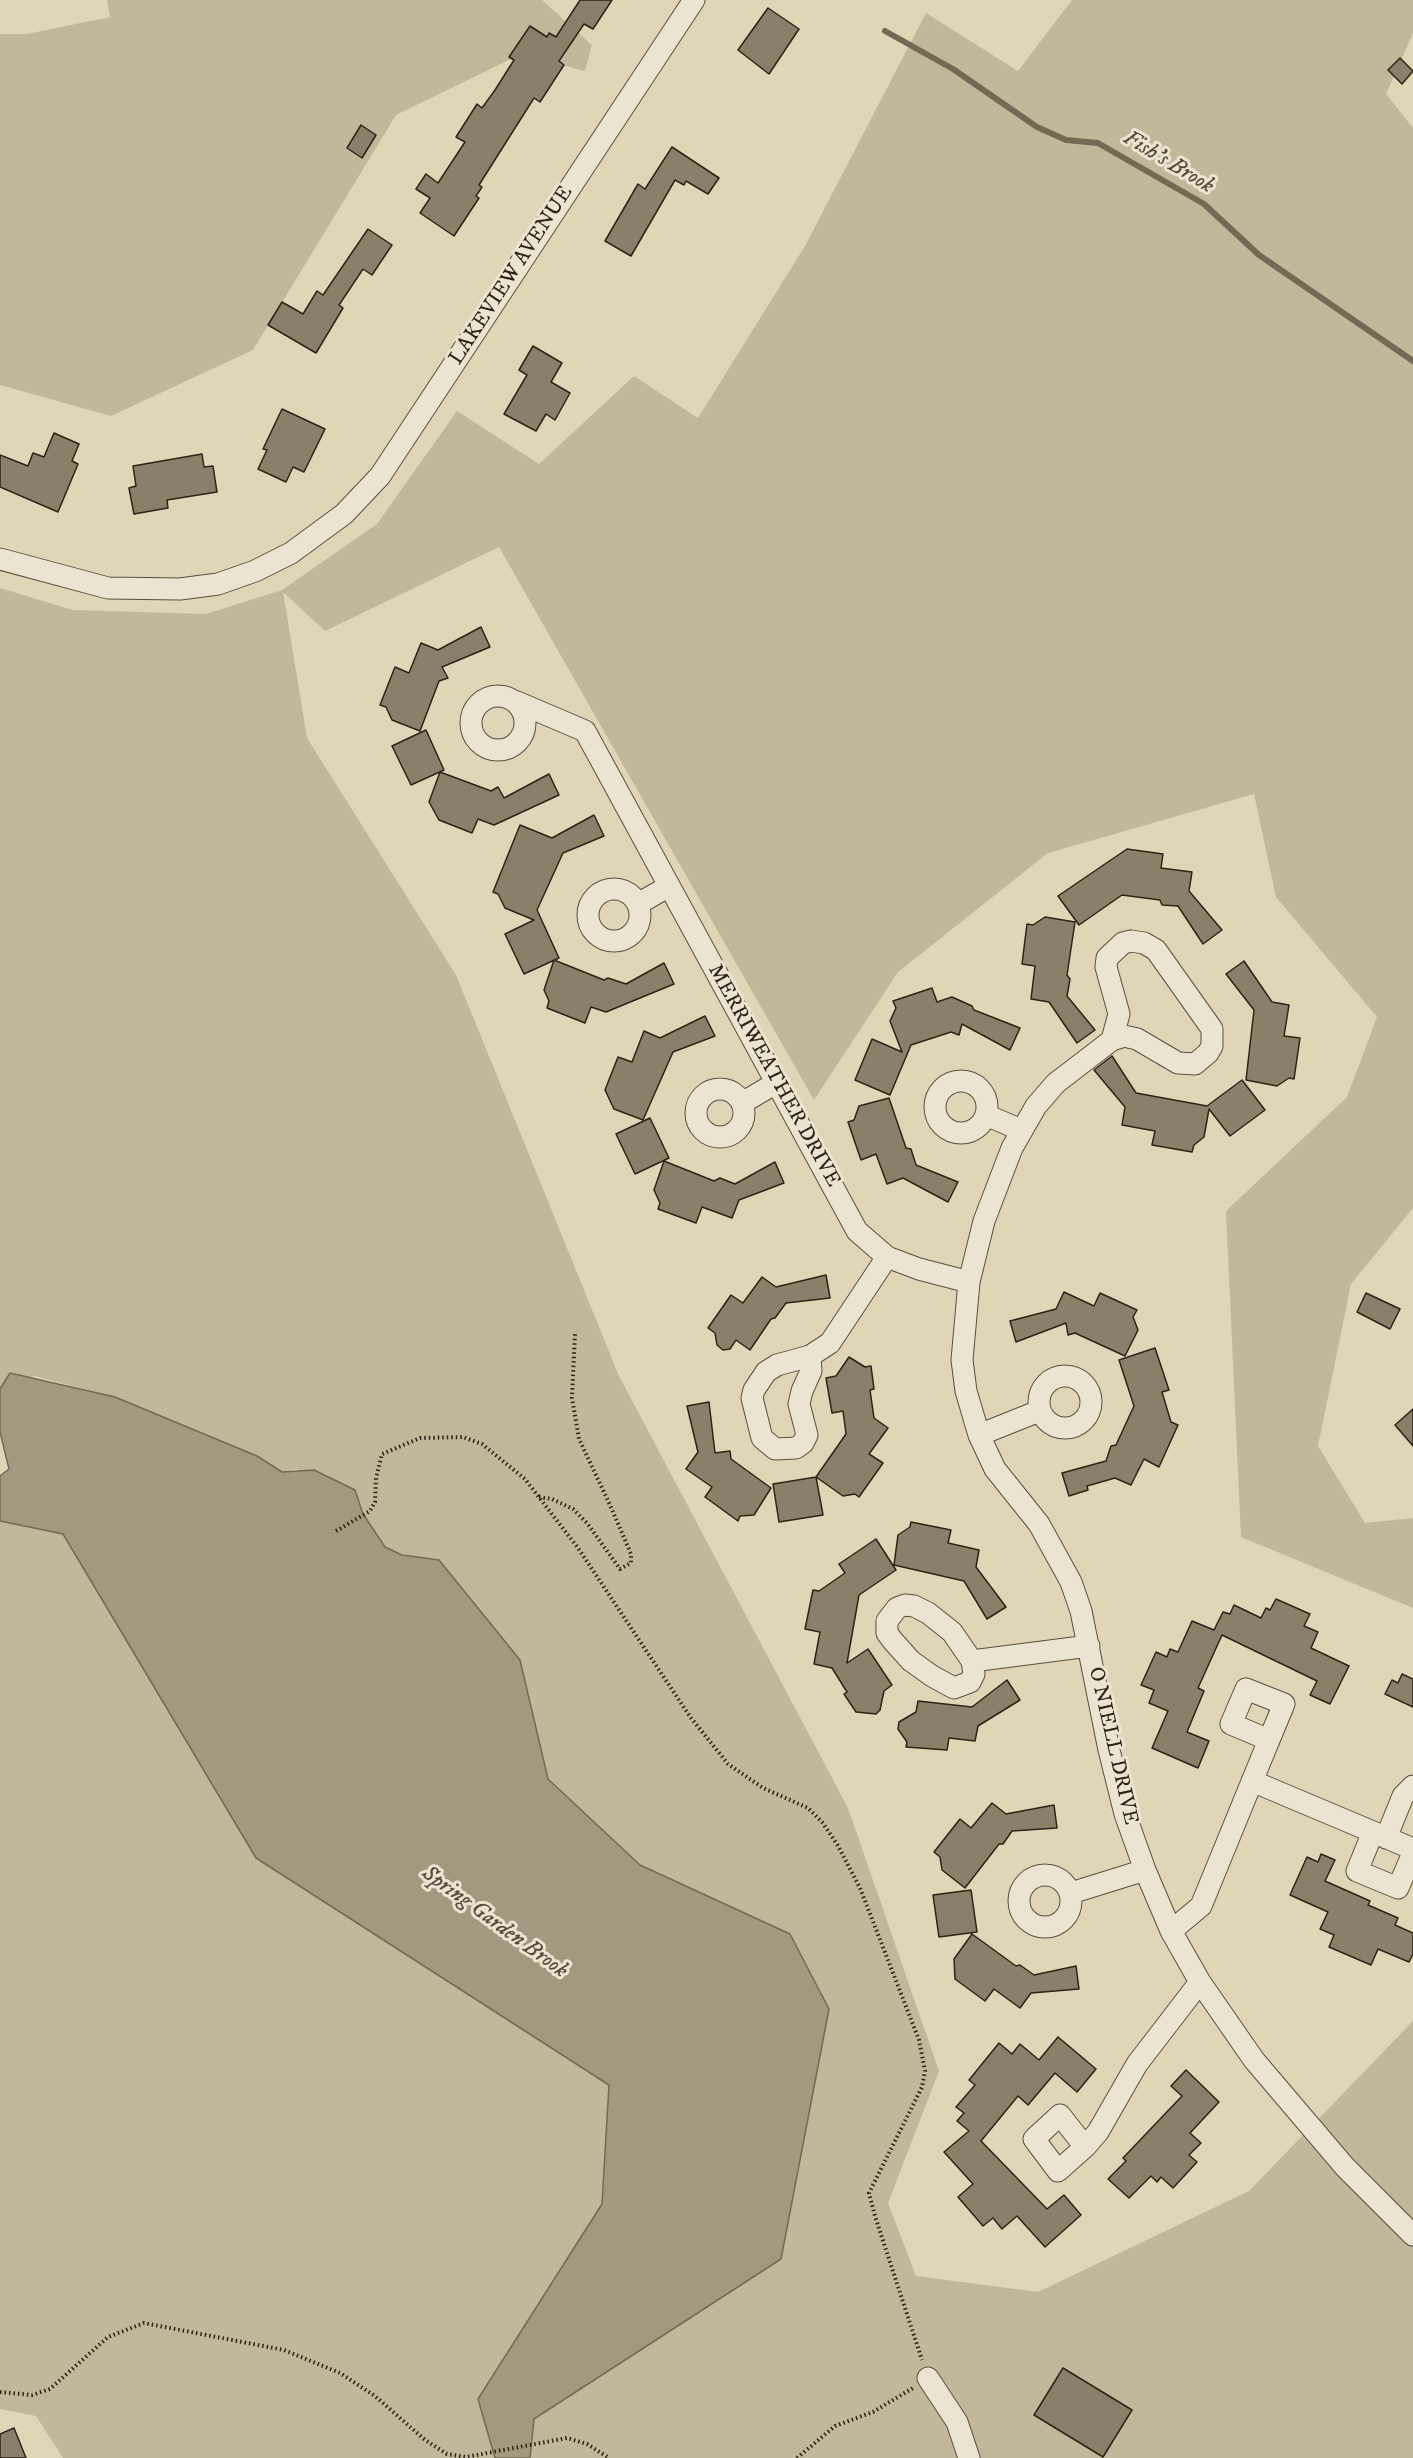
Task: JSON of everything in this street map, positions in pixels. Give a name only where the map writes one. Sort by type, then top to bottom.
[{"type":"street","name":"LAKEVIEW AVENUE","points":[[0,558],[108,588],[180,589],[218,584],[255,571],[314,539],[344,514],[380,476],[694,0]]},
{"type":"street","name":"MERRIWEATHER DRIVE","points":[[517,702],[585,731],[857,1231],[887,1257]]},
{"type":"street","points":[[638,904],[669,886]]},
{"type":"street","points":[[1131,941],[1144,943],[1156,950],[1212,1029],[1214,1037],[1208,1053],[1195,1064],[1186,1065],[1178,1063],[1137,1039],[1124,1036],[1112,1040],[1119,1014],[1106,967],[1107,958],[1123,943],[1131,941]]},
{"type":"street","name":"O NIELL DRIVE","points":[[1112,1040],[1056,1083],[1036,1106],[1021,1130],[984,1221],[969,1282],[962,1360],[966,1391],[979,1436],[995,1469],[1039,1524],[1058,1554],[1081,1611],[1109,1750],[1125,1814],[1144,1870],[1172,1931],[1200,1982],[1230,2028],[1304,2121],[1345,2167],[1413,2235]]},
{"type":"street","points":[[742,1103],[776,1083]]},
{"type":"street","points":[[986,1115],[1021,1130]]},
{"type":"street","points":[[810,1356],[830,1343],[887,1257],[920,1269],[969,1282]]},
{"type":"street","points":[[979,1436],[1039,1410]]},
{"type":"street","points":[[972,1661],[1089,1646]]},
{"type":"street","points":[[1172,1931],[1201,1906],[1269,1740]]},
{"type":"street","points":[[1252,1781],[1379,1835],[1413,1851],[1398,1888],[1357,1871],[1379,1835],[1403,1796],[1413,1786]]},
{"type":"street","points":[[1071,1893],[1144,1870]]},
{"type":"street","points":[[1085,2147],[1098,2132],[1137,2064],[1200,1982]]},
{"type":"street","points":[[928,2378],[957,2422],[969,2458]]},
{"type":"path","points":[[539,1497],[552,1499],[573,1509],[587,1523],[620,1569],[631,1563],[631,1554],[579,1439],[572,1398],[575,1333]]},
{"type":"path","points":[[336,1531],[370,1511],[375,1502],[376,1478],[382,1454],[420,1438],[463,1437],[483,1444],[498,1454],[525,1479],[578,1548],[691,1718],[728,1764],[764,1788],[788,1796],[808,1808],[837,1844],[860,1888],[919,2040],[925,2071],[922,2087],[869,2193],[874,2216],[928,2378],[873,2412],[835,2426],[797,2458]]},
{"type":"path","points":[[0,2392],[32,2395],[51,2389],[108,2337],[144,2323],[284,2350],[340,2373],[375,2396],[425,2440],[447,2454],[466,2457],[545,2440],[567,2438],[587,2444],[609,2458]]},
{"type":"shaded area","points":[[107,0],[542,0],[592,45],[585,71],[521,54],[396,115],[253,350],[111,416],[0,385],[0,34],[27,34],[110,17]]},
{"type":"shaded area","points":[[1072,0],[1413,0],[1413,33],[1386,94],[1413,128],[1413,1208],[1351,1284],[1318,1446],[1365,1523],[1413,1518],[1413,1608],[1241,1537],[1226,1211],[1347,1097],[1377,1017],[1276,897],[1254,794],[1048,853],[898,972],[814,1100],[499,547],[325,631],[283,592],[307,738],[456,975],[619,1376],[848,1808],[939,2071],[888,2203],[916,2276],[1038,2292],[1249,2191],[1413,2021],[1413,2458],[530,2458],[534,2420],[781,2259],[829,2009],[790,1934],[640,1865],[548,1779],[520,1660],[439,1560],[402,1555],[385,1547],[363,1514],[355,1490],[297,1469],[282,1472],[257,1456],[115,1397],[34,1376],[0,1389],[0,588],[73,610],[206,614],[282,590],[377,524],[457,411],[539,464],[634,376],[698,418],[805,246],[926,13],[1018,71]]},
{"type":"shaded area","points":[[0,1521],[63,1534],[256,1858],[609,2085],[602,2204],[479,2399],[495,2458],[63,2458],[36,2416],[0,2409]]},
{"type":"water","name":"Spring Garden Brook","points":[[10,1373],[115,1397],[257,1456],[282,1472],[314,1470],[355,1490],[363,1514],[385,1547],[402,1555],[439,1560],[520,1660],[548,1779],[640,1865],[790,1934],[829,2009],[781,2259],[534,2419],[530,2458],[495,2458],[478,2399],[602,2204],[609,2085],[256,1858],[63,1534],[0,1521],[0,1476],[9,1469],[0,1432],[0,1389]]},
{"type":"building","points":[[580,0],[612,0],[593,29],[584,24],[559,61],[564,65],[540,102],[534,98],[479,185],[482,187],[476,196],[479,198],[454,236],[420,213],[430,198],[416,189],[426,174],[438,183],[465,142],[456,137],[477,104],[482,108],[495,90],[514,60],[509,57],[530,26],[547,37],[549,33],[556,37]]},
{"type":"building","points":[[768,8],[799,29],[769,74],[738,50]]},
{"type":"building","points":[[1400,58],[1413,71],[1402,84],[1388,70]]},
{"type":"building","points":[[361,125],[376,135],[362,158],[347,148]]},
{"type":"building","points":[[672,147],[719,178],[708,194],[686,181],[684,185],[675,180],[631,256],[605,241],[638,184],[645,189]]},
{"type":"building","points":[[368,229],[392,245],[372,275],[363,269],[339,305],[343,308],[316,353],[268,325],[282,302],[303,314],[317,291],[323,295]]},
{"type":"building","points":[[533,346],[562,363],[551,382],[570,393],[555,420],[546,414],[536,431],[504,414],[527,375],[519,370]]},
{"type":"building","points":[[282,409],[325,429],[304,472],[293,467],[286,482],[258,469],[267,450],[263,449]]},
{"type":"building","points":[[54,433],[79,444],[72,461],[78,464],[58,512],[0,487],[0,455],[28,466],[33,453],[44,457]]},
{"type":"building","points":[[202,454],[204,467],[213,466],[217,492],[167,500],[168,508],[134,514],[129,488],[136,486],[133,466]]},
{"type":"building","points":[[481,627],[490,647],[442,667],[448,678],[439,681],[420,731],[392,720],[386,707],[380,705],[395,667],[409,673],[421,643],[438,650]]},
{"type":"building","points":[[426,730],[444,770],[411,785],[392,746]]},
{"type":"building","points":[[440,772],[491,791],[498,787],[504,798],[549,774],[559,795],[494,825],[478,819],[472,833],[439,820],[429,802]]},
{"type":"building","points":[[594,815],[604,836],[563,853],[537,910],[559,958],[524,974],[505,934],[534,920],[505,908],[498,894],[493,892],[520,825],[552,838]]},
{"type":"building","points":[[1127,849],[1163,854],[1161,868],[1192,872],[1189,891],[1222,930],[1203,944],[1178,906],[1162,905],[1160,900],[1122,895],[1079,925],[1058,896]]},
{"type":"building","points":[[1045,917],[1075,922],[1067,975],[1070,979],[1067,996],[1095,1030],[1077,1043],[1049,1002],[1031,999],[1035,966],[1022,964],[1027,924],[1033,925]]},
{"type":"building","points":[[554,960],[604,980],[608,978],[626,984],[664,963],[674,984],[606,1012],[591,1007],[585,1023],[547,1008],[549,1001],[544,990]]},
{"type":"building","points":[[1244,961],[1272,1002],[1289,1005],[1284,1036],[1300,1038],[1294,1079],[1289,1078],[1277,1086],[1246,1080],[1254,1010],[1226,974]]},
{"type":"building","points":[[932,988],[937,1002],[952,997],[972,1006],[974,1010],[1020,1028],[1010,1050],[962,1024],[959,1035],[951,1032],[911,1045],[890,1095],[855,1080],[872,1039],[902,1052],[890,1021],[896,1008],[893,1001]]},
{"type":"building","points":[[705,1016],[715,1036],[673,1052],[643,1120],[614,1109],[605,1090],[618,1057],[632,1062],[644,1031],[660,1038]]},
{"type":"building","points":[[1112,1056],[1136,1093],[1207,1106],[1242,1080],[1265,1110],[1230,1136],[1209,1109],[1204,1137],[1194,1145],[1192,1152],[1152,1145],[1155,1131],[1122,1125],[1125,1107],[1094,1070]]},
{"type":"building","points":[[889,1098],[906,1148],[911,1149],[916,1165],[958,1182],[948,1202],[903,1178],[887,1184],[876,1154],[861,1160],[848,1122],[854,1120],[859,1106]]},
{"type":"building","points":[[650,1118],[669,1158],[635,1174],[616,1134]]},
{"type":"building","points":[[664,1161],[714,1181],[720,1178],[735,1184],[775,1162],[784,1183],[739,1200],[732,1218],[702,1207],[696,1223],[658,1209],[660,1203],[654,1190]]},
{"type":"building","points":[[826,1275],[830,1298],[786,1303],[775,1318],[771,1319],[750,1350],[736,1340],[730,1349],[723,1350],[717,1345],[715,1333],[708,1328],[731,1295],[743,1303],[762,1277],[776,1287]]},
{"type":"building","points":[[1064,1292],[1094,1306],[1100,1293],[1137,1310],[1133,1317],[1138,1330],[1125,1356],[1075,1333],[1068,1335],[1066,1323],[1016,1342],[1010,1321],[1056,1309]]},
{"type":"building","points":[[1366,1293],[1400,1309],[1390,1329],[1357,1312]]},
{"type":"building","points":[[1155,1348],[1169,1390],[1162,1392],[1171,1422],[1178,1425],[1159,1467],[1144,1459],[1131,1485],[1115,1478],[1087,1486],[1088,1490],[1069,1496],[1062,1473],[1106,1461],[1111,1446],[1116,1445],[1134,1406],[1119,1360]]},
{"type":"building","points":[[849,1357],[865,1367],[871,1366],[874,1389],[870,1390],[874,1418],[888,1428],[869,1454],[883,1463],[859,1497],[855,1494],[843,1496],[816,1477],[846,1434],[843,1411],[832,1413],[826,1378],[836,1376]]},
{"type":"building","points":[[709,1402],[715,1453],[730,1451],[731,1459],[771,1488],[754,1515],[740,1516],[738,1521],[705,1497],[712,1487],[686,1469],[698,1452],[687,1406]]},
{"type":"building","points":[[1413,1409],[1413,1446],[1395,1425]]},
{"type":"building","points":[[816,1477],[823,1515],[779,1522],[773,1484]]},
{"type":"building","points":[[911,1522],[951,1530],[948,1543],[979,1550],[976,1567],[1006,1607],[987,1619],[964,1581],[894,1565],[898,1535],[910,1527]]},
{"type":"building","points":[[876,1539],[896,1570],[859,1595],[847,1663],[868,1649],[892,1685],[884,1691],[880,1710],[876,1714],[856,1712],[844,1694],[847,1692],[832,1668],[814,1664],[820,1632],[805,1629],[813,1590],[819,1591],[845,1573],[839,1564]]},
{"type":"building","points":[[1276,1599],[1310,1614],[1304,1626],[1318,1632],[1311,1648],[1349,1666],[1330,1704],[1310,1695],[1317,1681],[1222,1635],[1198,1688],[1204,1691],[1187,1732],[1209,1741],[1198,1768],[1152,1748],[1168,1711],[1149,1703],[1154,1690],[1141,1685],[1156,1652],[1167,1657],[1170,1649],[1178,1652],[1192,1621],[1214,1630],[1223,1612],[1230,1614],[1234,1605],[1261,1618],[1266,1608],[1270,1610]]},
{"type":"building","points":[[1402,1674],[1413,1679],[1413,1707],[1385,1694],[1392,1680],[1398,1683]]},
{"type":"building","points":[[1007,1680],[1020,1700],[978,1726],[975,1741],[949,1738],[947,1750],[906,1747],[907,1742],[898,1729],[899,1722],[916,1712],[918,1701],[972,1707]]},
{"type":"building","points":[[992,1803],[1006,1814],[1054,1805],[1057,1828],[1012,1831],[965,1888],[942,1870],[940,1857],[934,1852],[960,1819],[971,1828]]},
{"type":"building","points":[[1321,1854],[1335,1860],[1325,1881],[1370,1901],[1368,1905],[1398,1918],[1395,1925],[1413,1933],[1413,1954],[1409,1962],[1378,1949],[1371,1965],[1329,1947],[1334,1935],[1320,1929],[1328,1912],[1290,1895],[1307,1857],[1318,1862]]},
{"type":"building","points":[[971,1890],[977,1932],[939,1937],[933,1895]]},
{"type":"building","points":[[972,1934],[1016,1966],[1020,1965],[1034,1975],[1076,1966],[1079,1989],[1031,1993],[1020,2008],[994,1989],[985,2001],[955,1979],[954,1959]]},
{"type":"building","points":[[1058,2037],[1096,2069],[1077,2092],[1055,2073],[1028,2105],[1018,2096],[981,2141],[1047,2209],[1064,2195],[1081,2215],[1045,2247],[1017,2216],[1002,2229],[993,2218],[983,2226],[958,2197],[973,2184],[944,2152],[969,2131],[957,2121],[964,2113],[956,2107],[975,2085],[969,2080],[999,2043],[1012,2054],[1020,2044],[1039,2060]]},
{"type":"building","points":[[1186,2070],[1219,2102],[1190,2133],[1201,2143],[1189,2155],[1197,2162],[1173,2188],[1161,2177],[1157,2182],[1151,2176],[1129,2198],[1108,2179],[1126,2161],[1123,2158],[1182,2096],[1171,2086]]},
{"type":"building","points":[[1063,2368],[1132,2410],[1103,2457],[1034,2415]]},
{"type":"building","points":[[14,2428],[26,2458],[0,2458],[0,2434]]},
{"type":"waterway","name":"Fish's Brook","points":[[885,31],[953,69],[1037,127],[1066,140],[1098,143],[1204,204],[1259,255],[1413,361]]}]
